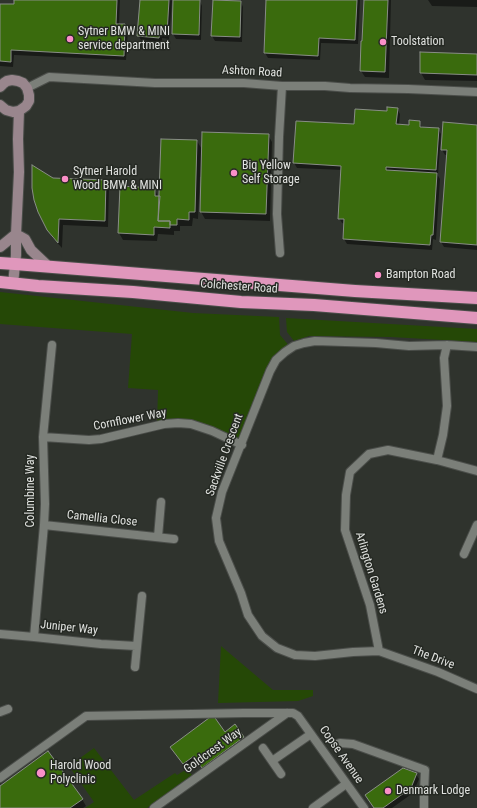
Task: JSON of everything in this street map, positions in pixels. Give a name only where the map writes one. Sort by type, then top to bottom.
[{"type":"highway","name":"Colchester Road","points":[[0,263],[355,291],[477,298]]},
{"type":"highway","name":"Colchester Road","points":[[0,282],[240,302],[314,305],[477,318]]},
{"type":"street","name":"Ashton Road","points":[[27,88],[49,77],[155,83],[244,83],[282,86],[324,86],[477,92]]},
{"type":"street","points":[[0,105],[6,110],[13,112],[19,111],[26,106],[29,101],[27,88],[23,83],[12,80],[1,84]]},
{"type":"street","points":[[280,253],[277,214],[282,86]]},
{"type":"street","points":[[13,284],[19,172],[19,111]]},
{"type":"street","points":[[0,246],[5,244],[16,234]]},
{"type":"street","points":[[16,234],[25,239],[31,250],[49,267]]},
{"type":"street","name":"Sackville Crescent","points":[[379,650],[315,656],[295,655],[277,648],[262,636],[248,616],[241,593],[220,540],[216,518],[222,492],[242,445],[270,371],[276,360],[294,346],[315,341],[408,346],[447,345],[477,347]]},
{"type":"street","name":"Columbine Way","points":[[34,637],[45,504],[43,437],[52,345]]},
{"type":"street","points":[[437,460],[448,406],[444,358],[447,345]]},
{"type":"street","name":"Cornflower Way","points":[[43,437],[89,440],[101,439],[164,424],[178,423],[191,424],[212,431],[242,445]]},
{"type":"street","name":"Arlington Gardens","points":[[379,650],[370,605],[345,530],[346,495],[350,472],[369,454],[388,450],[437,460],[477,471]]},
{"type":"street","points":[[158,537],[161,502]]},
{"type":"street","points":[[464,554],[477,524]]},
{"type":"street","name":"Camellia Close","points":[[44,525],[174,539]]},
{"type":"street","points":[[135,667],[142,596]]},
{"type":"street","name":"Juniper Way","points":[[0,634],[136,646]]},
{"type":"street","name":"The Drive","points":[[379,650],[438,672],[477,689]]},
{"type":"street","points":[[0,778],[86,716],[244,712],[287,713]]},
{"type":"street","name":"Copse Avenue","points":[[287,713],[292,713],[298,716],[364,808]]},
{"type":"street","name":"Goldcrest Way","points":[[154,808],[287,713]]},
{"type":"street","points":[[272,761],[311,734]]},
{"type":"street","points":[[337,744],[353,744],[425,770],[424,808]]},
{"type":"street","points":[[263,748],[281,774]]},
{"type":"street","points":[[313,808],[346,784]]},
{"type":"green space","points":[[0,292],[193,313],[279,317],[280,335],[291,348],[277,360],[242,445],[191,424],[157,426],[158,390],[128,388],[132,334],[0,324]]},
{"type":"green space","points":[[286,318],[477,329],[477,342],[391,337],[309,336],[294,341],[287,332]]},
{"type":"green space","points":[[221,646],[273,690],[313,690],[313,696],[298,701],[218,703]]},
{"type":"green space","points":[[94,748],[134,800],[175,773],[177,775],[187,769],[192,775],[147,808],[85,808],[94,802],[69,766]]},
{"type":"building","points":[[14,0],[117,0],[116,24],[125,24],[124,56],[11,50],[11,62],[0,61],[0,4],[14,4]]},
{"type":"building","points":[[140,0],[169,0],[167,34],[160,33],[159,38],[137,36]]},
{"type":"building","points":[[173,0],[200,0],[199,35],[172,34]]},
{"type":"building","points":[[213,0],[241,1],[240,37],[211,36]]},
{"type":"building","points":[[266,0],[357,0],[355,40],[319,38],[318,56],[264,53]]},
{"type":"building","points":[[364,0],[388,0],[385,72],[360,71]]},
{"type":"building","points":[[420,52],[477,54],[477,75],[420,73]]},
{"type":"building","points":[[387,107],[398,108],[396,124],[409,125],[409,120],[420,121],[420,127],[439,128],[436,170],[386,167],[386,170],[437,173],[433,235],[431,235],[430,245],[343,239],[344,219],[338,219],[341,166],[293,163],[296,121],[354,124],[355,109],[387,111]]},
{"type":"building","points":[[443,122],[477,125],[477,245],[440,242],[447,150],[441,150]]},
{"type":"building","name":"Big Yellow Self Storage","points":[[202,132],[269,134],[266,214],[200,212]]},
{"type":"building","points":[[161,139],[197,140],[195,212],[189,212],[189,220],[177,219],[177,225],[170,225],[170,221],[158,221]]},
{"type":"building","points":[[32,165],[53,178],[106,180],[105,221],[59,219],[58,243],[47,230],[34,200],[32,188]]},
{"type":"building","points":[[120,186],[155,188],[155,196],[160,196],[158,221],[170,221],[170,228],[154,227],[154,235],[118,233]]},
{"type":"building","points":[[213,715],[225,732],[235,724],[244,737],[202,768],[194,756],[183,764],[170,747]]},
{"type":"building","name":"Harold Wood Polyclinic","points":[[48,751],[83,799],[70,808],[0,808],[0,786]]},
{"type":"building","name":"Denmark Lodge","points":[[403,768],[417,773],[411,788],[383,808],[374,808],[365,795]]},
{"type":"place","name":"Sytner BMW & MINI service department","points":[[70,39]]},
{"type":"place","name":"Toolstation","points":[[383,42]]},
{"type":"place","name":"Big Yellow Self Storage","points":[[234,173]]},
{"type":"place","name":"Sytner Harold Wood BMW & MINI","points":[[65,179]]},
{"type":"place","name":"Bampton Road","points":[[378,275]]},
{"type":"place","name":"Harold Wood Polyclinic","points":[[41,773]]},
{"type":"place","name":"Denmark Lodge","points":[[388,791]]}]
